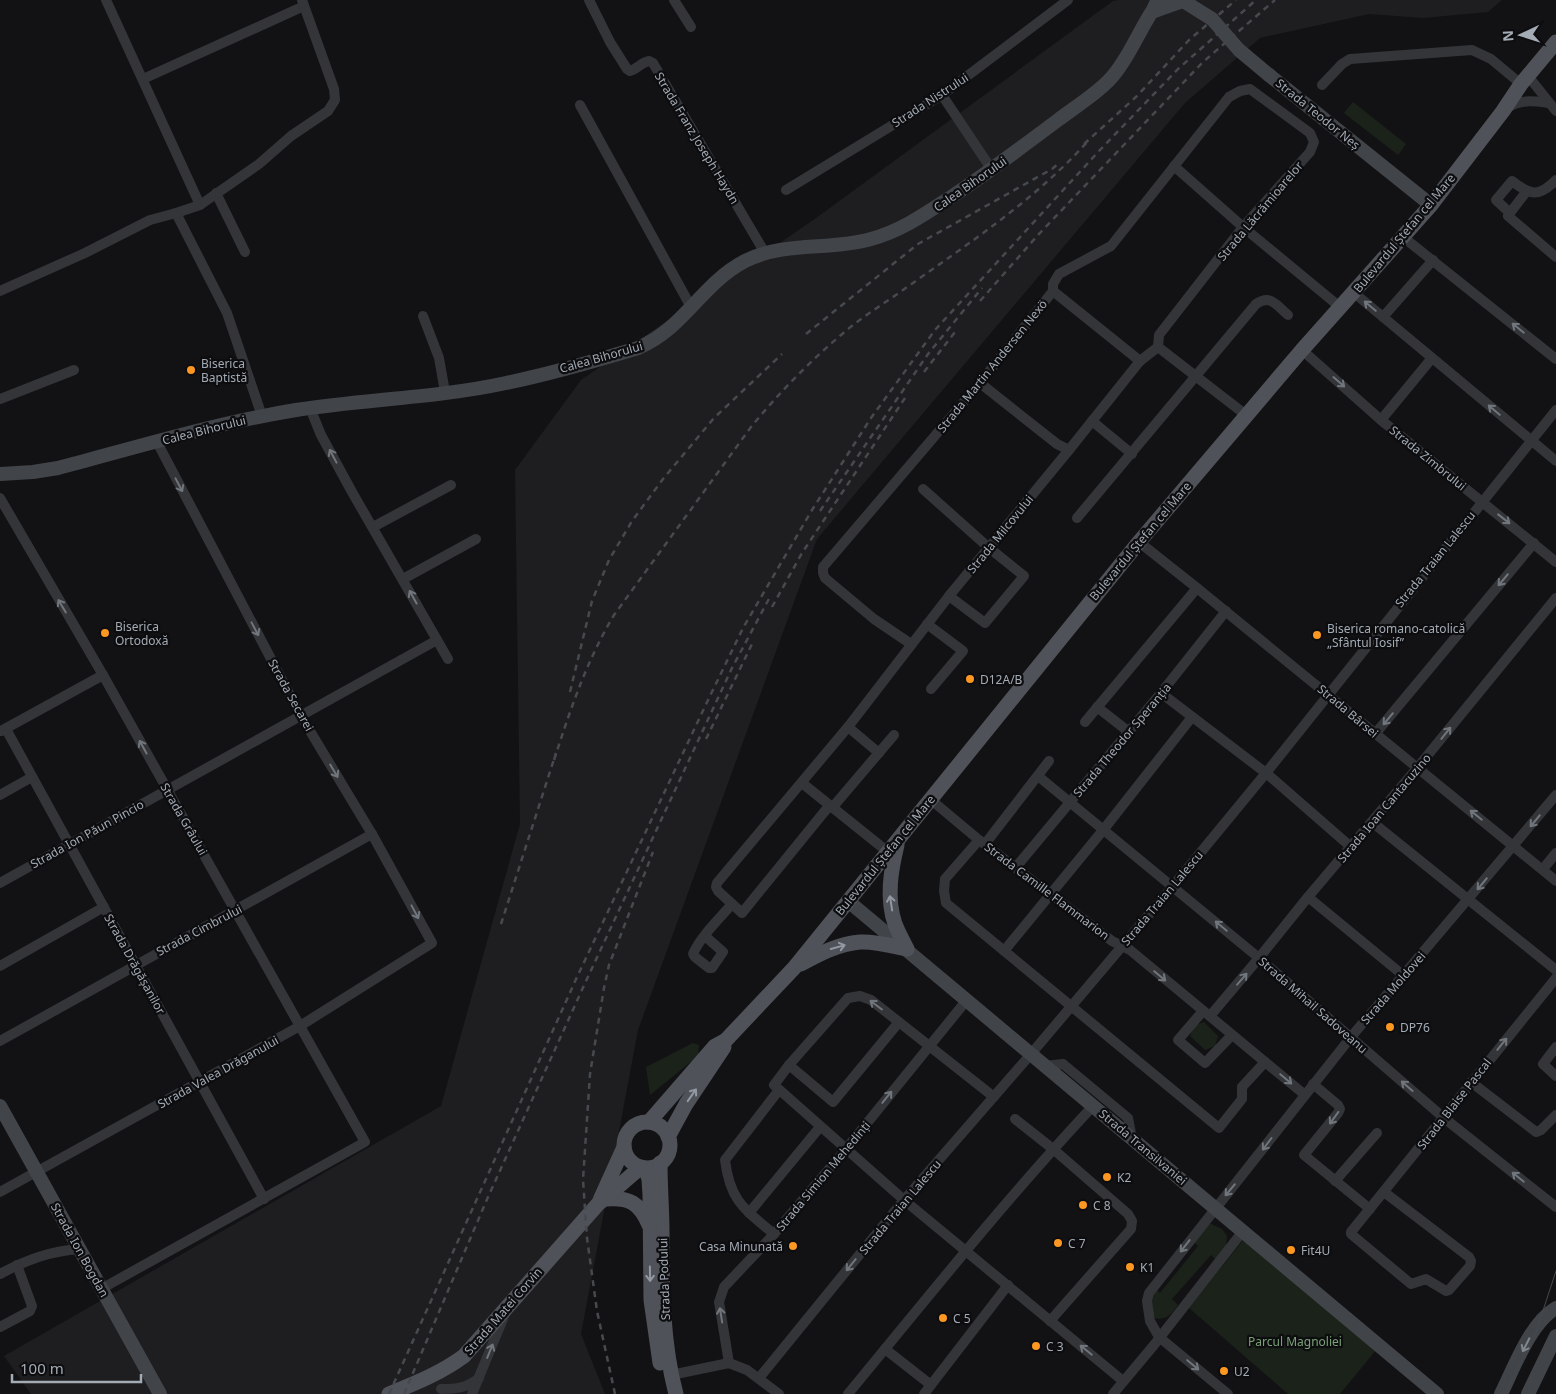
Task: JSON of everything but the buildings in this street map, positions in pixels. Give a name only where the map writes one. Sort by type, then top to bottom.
[{"type":"main road","name":"Strada Teodor Neș","points":[[1202,0],[1211,18]]},
{"type":"main road","name":"Calea Bihorului","points":[[0,474],[58,468],[262,416],[506,383],[638,348],[656,339],[672,327],[718,278],[746,260],[765,253],[782,250],[853,244],[894,231],[928,212],[992,170],[1095,91],[1116,73],[1155,6],[1182,1]]},
{"type":"main road","name":"Strada Teodor Neș","points":[[1182,1],[1211,18],[1239,50],[1431,205]]},
{"type":"main road","name":"Bulevardul Ștefan cel Mare","points":[[649,1122],[715,1046],[726,1040],[794,968],[1139,542],[1302,350],[1431,205],[1503,111],[1524,80],[1555,47]]},
{"type":"main road","points":[[898,839],[891,873],[890,898],[895,923],[907,949]]},
{"type":"main road","name":"Strada Transilvaniei","points":[[848,901],[1437,1394]]},
{"type":"main road","points":[[794,968],[829,950],[861,942],[907,949]]},
{"type":"main road","name":"Bulevardul Ștefan cel Mare","points":[[668,1137],[686,1104],[723,1050],[726,1040]]},
{"type":"main road","name":"Strada Ion Bogdan","points":[[0,1106],[160,1394]]},
{"type":"main road","points":[[649,1122],[660,1126],[668,1137],[668,1152],[665,1158],[649,1166],[602,1201],[624,1147],[627,1133],[639,1123],[649,1122]]},
{"type":"main road","points":[[624,1147],[628,1157],[649,1166]]},
{"type":"main road","name":"Strada Podului","points":[[649,1166],[651,1300],[666,1394]]},
{"type":"main road","name":"Strada Podului","points":[[649,1166],[662,1267],[667,1343],[671,1375],[676,1394]]},
{"type":"main road","points":[[602,1201],[620,1199],[632,1202],[641,1210],[650,1226]]},
{"type":"main road","name":"Strada Matei Corvin","points":[[389,1394],[446,1369],[464,1356],[602,1201]]},
{"type":"main road","points":[[1501,1394],[1534,1331],[1548,1312],[1556,1308]]},
{"type":"main road","points":[[1528,1394],[1556,1336]]},
{"type":"street","points":[[106,0],[200,205]]},
{"type":"street","name":"Strada Franz Joseph Haydn","points":[[589,0],[610,42],[627,69],[634,70],[649,61],[653,63],[765,253]]},
{"type":"street","points":[[674,0],[691,27]]},
{"type":"street","name":"Strada Nistrului","points":[[786,190],[942,95],[1068,0]]},
{"type":"street","points":[[0,291],[85,253],[150,220],[176,214],[200,205],[259,164],[291,136],[328,111],[335,100],[334,89],[303,3],[143,79]]},
{"type":"street","points":[[1322,85],[1342,64],[1350,59],[1472,50],[1491,59],[1524,80],[1552,107]]},
{"type":"street","name":"Strada Martin Andersen Nexö","points":[[911,644],[874,619],[825,578],[823,573],[824,567],[980,384],[1053,291],[1053,284],[1059,274],[1111,246],[1229,97],[1240,90],[1250,89]]},
{"type":"street","name":"Strada Lăcrămioarelor","points":[[1158,347],[1159,335],[1243,227],[1310,152],[1314,142],[1310,133],[1250,89]]},
{"type":"street","points":[[942,95],[992,170]]},
{"type":"street","points":[[1503,111],[1518,102],[1534,101],[1552,107]]},
{"type":"street","points":[[580,105],[691,307]]},
{"type":"street","points":[[1174,166],[1243,227],[1340,307]]},
{"type":"street","points":[[1510,213],[1496,200],[1512,181],[1526,192],[1533,193],[1547,189],[1556,180]]},
{"type":"street","points":[[1526,192],[1508,216],[1556,257]]},
{"type":"street","points":[[216,193],[245,252]]},
{"type":"street","points":[[176,214],[228,313],[262,416]]},
{"type":"street","points":[[1403,236],[1556,358]]},
{"type":"street","points":[[1384,317],[1433,260]]},
{"type":"street","points":[[1053,291],[1140,361]]},
{"type":"street","points":[[1353,292],[1556,461]]},
{"type":"street","points":[[1077,518],[1256,304],[1264,299],[1270,299],[1288,315]]},
{"type":"street","points":[[422,316],[439,358],[445,392]]},
{"type":"street","points":[[1158,347],[1246,415]]},
{"type":"street","name":"Strada Milcovului","points":[[732,904],[718,891],[717,883],[848,727],[988,547],[1140,361],[1158,347]]},
{"type":"street","name":"Strada Zimbrului","points":[[1302,350],[1381,420],[1556,562]]},
{"type":"street","points":[[1381,420],[1432,358]]},
{"type":"street","points":[[0,399],[74,370]]},
{"type":"street","points":[[980,384],[1057,444],[1069,450]]},
{"type":"street","points":[[310,408],[321,435],[448,659]]},
{"type":"street","name":"Strada Traian Lalescu","points":[[759,1378],[904,1200],[1173,886],[1266,773],[1327,694],[1556,410]]},
{"type":"street","points":[[1092,421],[1132,454]]},
{"type":"street","name":"Strada Secarei","points":[[156,442],[301,716],[372,834],[432,943]]},
{"type":"street","points":[[372,527],[450,485]]},
{"type":"street","points":[[923,489],[988,547],[1024,576],[985,623],[949,596]]},
{"type":"street","name":"Strada Grâului","points":[[0,498],[103,675],[365,1142],[264,1199]]},
{"type":"street","points":[[403,579],[476,539]]},
{"type":"street","name":"Strada Bârsei","points":[[1139,542],[1556,881]]},
{"type":"street","points":[[1375,734],[1534,543]]},
{"type":"street","points":[[1085,722],[1197,588]]},
{"type":"street","name":"Strada Ioan Cantacuzino","points":[[1232,1034],[1205,1063],[1178,1040],[1259,958],[1308,897],[1418,768],[1556,598]]},
{"type":"street","name":"Strada Theodor Speranția","points":[[1016,867],[1162,693],[1226,611]]},
{"type":"street","points":[[927,624],[963,651],[931,689]]},
{"type":"street","name":"Strada Ion Păun Pincio","points":[[0,883],[437,640]]},
{"type":"street","points":[[3,730],[103,675]]},
{"type":"street","points":[[1162,693],[1266,773],[1351,847]]},
{"type":"street","points":[[1097,707],[1129,732]]},
{"type":"street","points":[[1004,951],[1104,829],[1192,717]]},
{"type":"street","points":[[848,727],[879,753]]},
{"type":"street","name":"Strada Drăgășanilor","points":[[3,730],[32,777],[264,1199]]},
{"type":"street","points":[[705,936],[732,904],[742,913],[894,735]]},
{"type":"street","points":[[1049,761],[982,842],[945,879],[946,903],[1219,1128],[1242,1099],[1242,1087],[1265,1062]]},
{"type":"street","name":"Strada Mihail Sadoveanu","points":[[1038,776],[1259,958],[1444,1118],[1556,1207]]},
{"type":"street","points":[[0,795],[32,777]]},
{"type":"street","points":[[802,783],[888,852]]},
{"type":"street","name":"Strada Moldovei","points":[[1160,1337],[1150,1321],[1147,1301],[1149,1293],[1313,1084],[1556,796]]},
{"type":"street","name":"Strada Camille Flammarion","points":[[930,799],[982,842],[1112,941],[1130,950],[1305,1095]]},
{"type":"street","points":[[1372,822],[1556,970]]},
{"type":"street","name":"Strada Cimbrului","points":[[0,1041],[372,834]]},
{"type":"street","points":[[1543,869],[1556,853]]},
{"type":"street","points":[[1308,897],[1404,976]]},
{"type":"street","points":[[0,966],[104,907]]},
{"type":"street","name":"Strada Valea Drăganului","points":[[0,1192],[300,1026],[432,943]]},
{"type":"street","name":"Strada Blaise Pascal","points":[[1384,1192],[1469,1257],[1471,1261],[1470,1266],[1449,1290],[1446,1291],[1426,1279],[1411,1284],[1351,1234],[1352,1231],[1556,978]]},
{"type":"street","points":[[994,1096],[871,1000],[860,996],[848,998],[789,1065],[774,1085],[904,1200],[1123,1381]]},
{"type":"street","name":"Strada Simion Mehedinți","points":[[729,1363],[719,1302],[724,1287],[774,1234],[846,1149],[966,1001]]},
{"type":"street","points":[[789,1065],[833,1102],[898,1022]]},
{"type":"street","points":[[1556,1047],[1543,1064],[1556,1076]]},
{"type":"street","points":[[1045,1066],[1063,1064],[1071,1070],[1128,1118],[1132,1138]]},
{"type":"street","points":[[1471,1082],[1536,1132],[1541,1130],[1556,1115]]},
{"type":"street","points":[[1313,1084],[1338,1104],[1340,1109],[1304,1155],[1370,1209]]},
{"type":"street","points":[[774,1234],[749,1213],[734,1196],[727,1179],[725,1160],[778,1090]]},
{"type":"street","points":[[848,1394],[966,1250],[1053,1149],[1093,1106]]},
{"type":"street","points":[[1015,1118],[1128,1214],[1132,1221],[1131,1229],[1050,1321]]},
{"type":"street","points":[[749,1213],[820,1127]]},
{"type":"street","points":[[1335,1181],[1378,1133]]},
{"type":"street","points":[[101,1289],[264,1199]]},
{"type":"street","points":[[1113,1394],[1243,1230]]},
{"type":"street","points":[[0,1274],[40,1255],[61,1250],[80,1250]]},
{"type":"street","points":[[0,1327],[30,1311],[32,1306],[17,1265]]},
{"type":"street","points":[[924,1394],[1008,1285]]},
{"type":"street","points":[[472,1394],[508,1308]]},
{"type":"street","points":[[1160,1337],[1228,1394]]},
{"type":"street","points":[[885,1349],[931,1385]]},
{"type":"street","points":[[671,1375],[729,1363],[747,1370],[779,1394]]},
{"type":"street","points":[[420,1382],[445,1391],[463,1388],[480,1378]]},
{"type":"shaded area","points":[[1502,0],[1488,12],[1423,18],[1369,14],[1260,38],[1185,103],[817,539],[638,1030],[581,1334],[605,1394],[31,1394],[4,1356],[441,1106],[520,824],[515,470],[581,380],[816,218],[1113,1]]},
{"type":"green space","points":[[1353,102],[1406,144],[1398,155],[1344,113]]},
{"type":"green space","points":[[1204,1022],[1218,1036],[1215,1046],[1205,1050],[1190,1036],[1193,1026]]},
{"type":"green space","points":[[693,1043],[699,1045],[698,1056],[650,1095],[646,1067]]},
{"type":"green space","points":[[1211,1224],[1222,1229],[1227,1236],[1226,1247],[1217,1261],[1211,1255],[1172,1299],[1178,1305],[1171,1313],[1163,1318],[1155,1318],[1151,1307],[1155,1288],[1160,1293],[1198,1246],[1193,1241],[1207,1225]]},
{"type":"green space","name":"Parcul Magnoliei","points":[[1244,1239],[1376,1350],[1340,1394],[1288,1394],[1189,1308]]},
{"type":"tram line","points":[[1505,1394],[1535,1335],[1556,1271]]},
{"type":"railway","points":[[1084,144],[1137,96],[1189,40],[1236,0]]},
{"type":"railway","points":[[389,1394],[577,977],[709,698],[743,628],[812,510],[871,418],[935,330],[1099,151],[1178,69],[1256,0]]},
{"type":"railway","points":[[980,301],[1038,235],[1203,62],[1275,0]]},
{"type":"railway","points":[[554,760],[587,668],[614,615],[761,415],[805,368],[848,329],[1023,202],[1046,183],[1089,140]]},
{"type":"railway","points":[[806,334],[918,244],[1058,164]]},
{"type":"railway","points":[[820,511],[928,354],[982,288]]},
{"type":"railway","points":[[924,372],[955,332]]},
{"type":"railway","points":[[570,692],[592,601],[609,560],[632,521],[663,479],[714,418],[782,354]]},
{"type":"railway","points":[[772,607],[802,553],[905,398]]},
{"type":"railway","points":[[404,1394],[488,1197],[586,981],[732,668],[771,595]]},
{"type":"railway","points":[[706,739],[752,644]]},
{"type":"railway","points":[[501,924],[556,753]]},
{"type":"railway","points":[[615,1394],[597,1311],[587,1238],[583,1180],[590,1074],[609,965],[653,852]]},
{"type":"place","name":"Biserica Baptistă","points":[[191,370]]},
{"type":"place","name":"Biserica Ortodoxă","points":[[105,633]]},
{"type":"place","name":"Biserica romano-catolică „Sfântul Iosif”","points":[[1317,635]]},
{"type":"place","name":"D12A/B","points":[[970,679]]},
{"type":"place","name":"DP76","points":[[1390,1027]]},
{"type":"place","name":"K2","points":[[1107,1177]]},
{"type":"place","name":"C 8","points":[[1083,1205]]},
{"type":"place","name":"C 7","points":[[1058,1243]]},
{"type":"place","name":"Casa Minunată","points":[[793,1246]]},
{"type":"place","name":"Fit4U","points":[[1291,1250]]},
{"type":"place","name":"K1","points":[[1130,1267]]},
{"type":"place","name":"C 5","points":[[943,1318]]},
{"type":"place","name":"C 3","points":[[1036,1346]]},
{"type":"place","name":"U2","points":[[1224,1371]]}]
